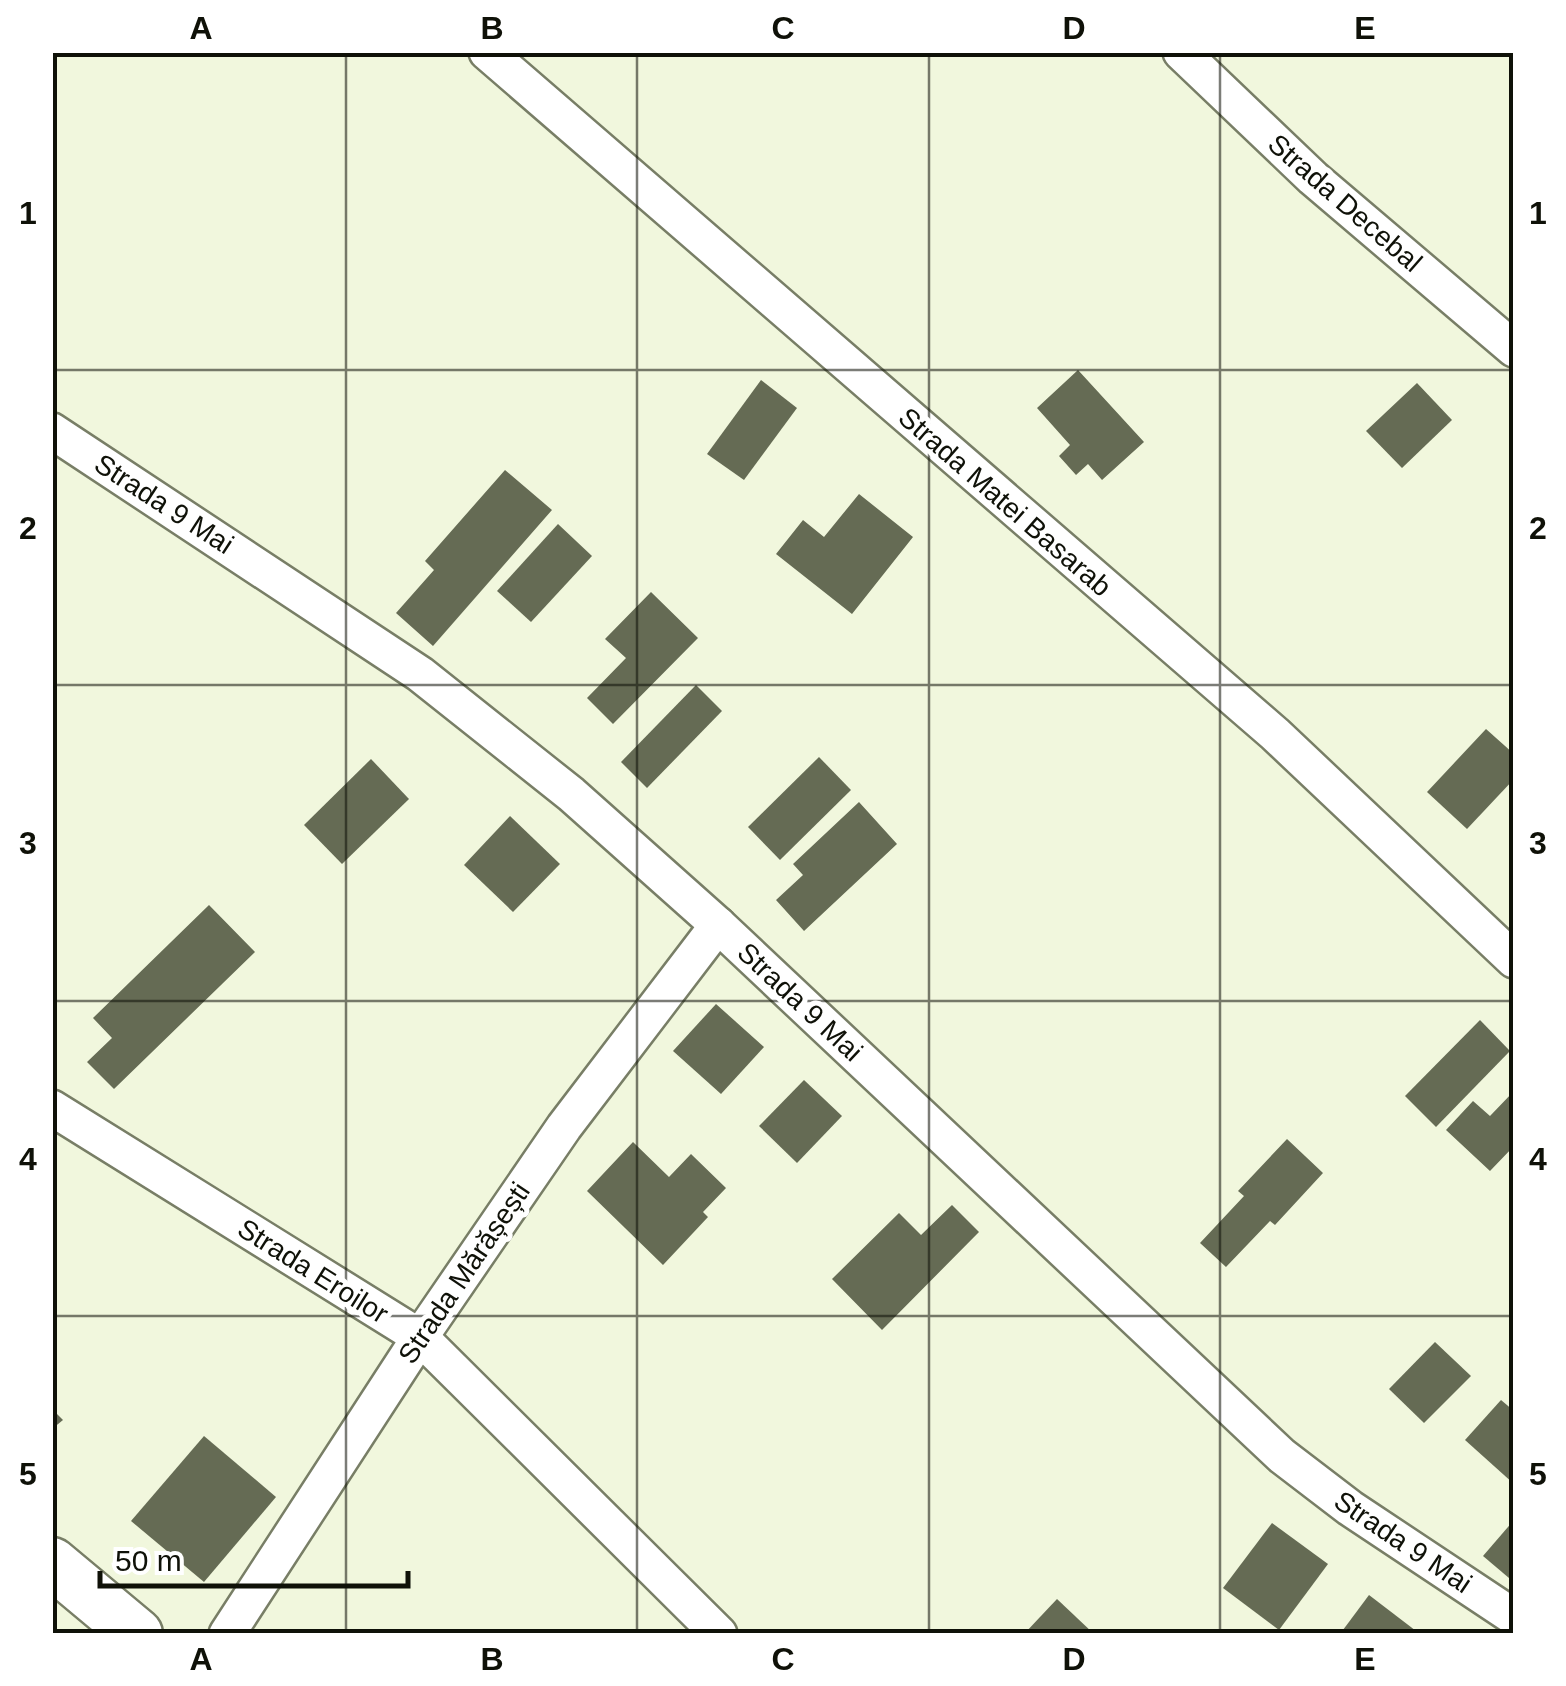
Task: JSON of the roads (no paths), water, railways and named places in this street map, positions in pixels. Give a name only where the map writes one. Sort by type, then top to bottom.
[{"type":"main road","points":[[52,1563],[137,1634]]},
{"type":"street","name":"Strada Matei Basarab","points":[[488,52],[1275,734],[1514,960]]},
{"type":"street","name":"Strada Decebal","points":[[1181,52],[1314,178],[1514,350]]},
{"type":"street","name":"Strada 9 Mai","points":[[52,431],[420,674],[572,794],[718,925],[1282,1456],[1350,1508],[1514,1616]]},
{"type":"street","name":"Strada Mărășești","points":[[226,1634],[420,1337],[564,1127],[718,925]]},
{"type":"street","name":"Strada Eroilor","points":[[52,1108],[420,1337],[719,1634]]}]
